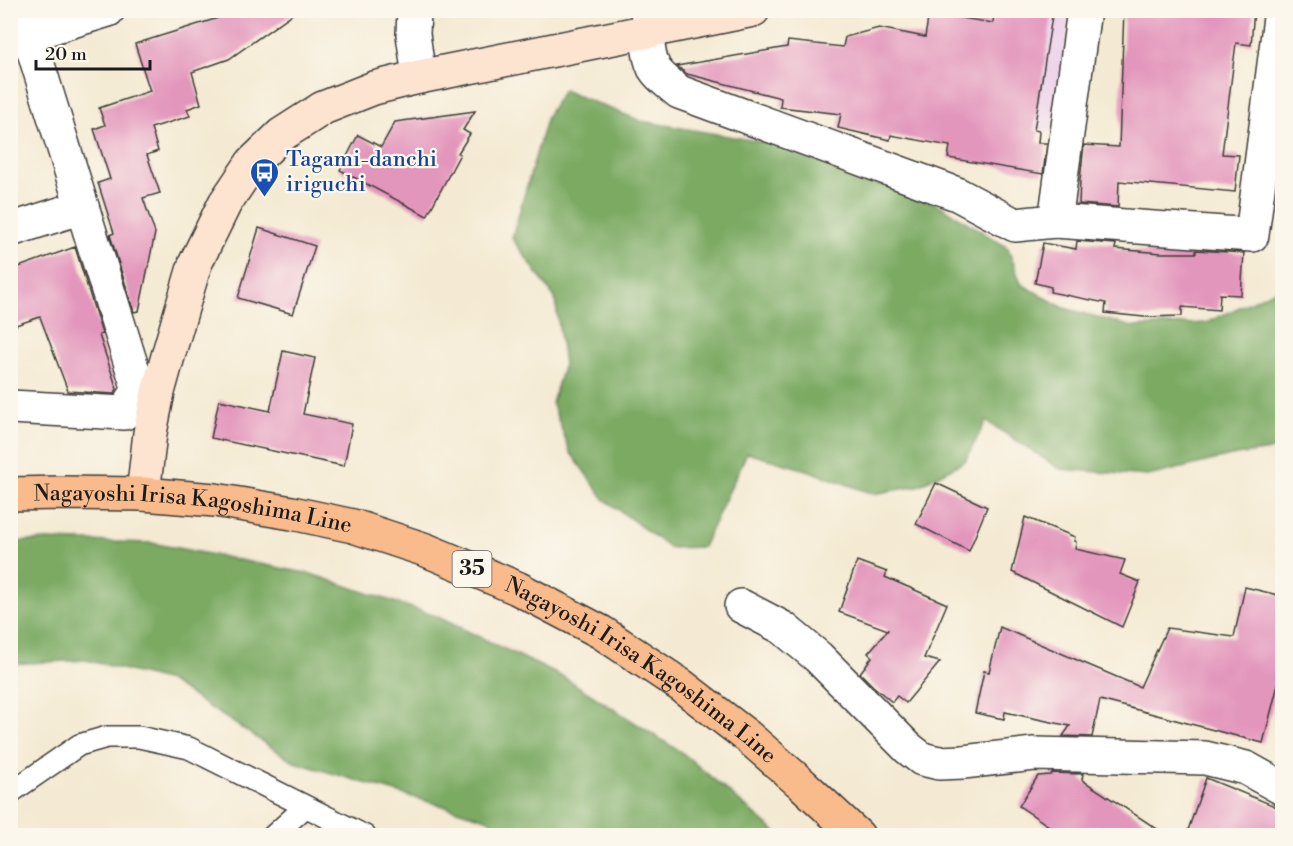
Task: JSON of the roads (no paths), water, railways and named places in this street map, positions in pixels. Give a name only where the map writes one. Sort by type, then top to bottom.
[{"type":"main road","name":"Nagayoshi Irisa Kagoshima Line","points":[[10,494],[143,494],[215,500],[353,526],[426,550],[517,588],[601,632],[682,686],[747,736],[858,836]]},
{"type":"street","points":[[108,10],[20,28],[148,391],[150,433],[143,494]]},
{"type":"street","points":[[414,10],[413,34],[419,77]]},
{"type":"street","points":[[10,407],[124,414],[148,391],[195,264],[225,203],[252,164],[281,135],[322,108],[374,88],[647,22],[753,10]]},
{"type":"street","points":[[1055,221],[1084,10]]},
{"type":"street","points":[[647,22],[650,52],[655,70],[679,92],[957,194],[1015,225],[1055,221],[1252,235],[1281,10]]},
{"type":"street","points":[[10,230],[82,207]]},
{"type":"street","points":[[741,606],[783,628],[818,657],[921,759],[939,763],[963,762],[1034,754],[1205,758],[1246,768],[1282,788]]},
{"type":"lane","points":[[10,793],[79,745],[107,737],[139,737],[189,748],[365,836]]},
{"type":"lane","points":[[273,836],[305,807]]},
{"type":"place","name":"Tagami-danchi iriguchi","points":[[265,198]]}]
